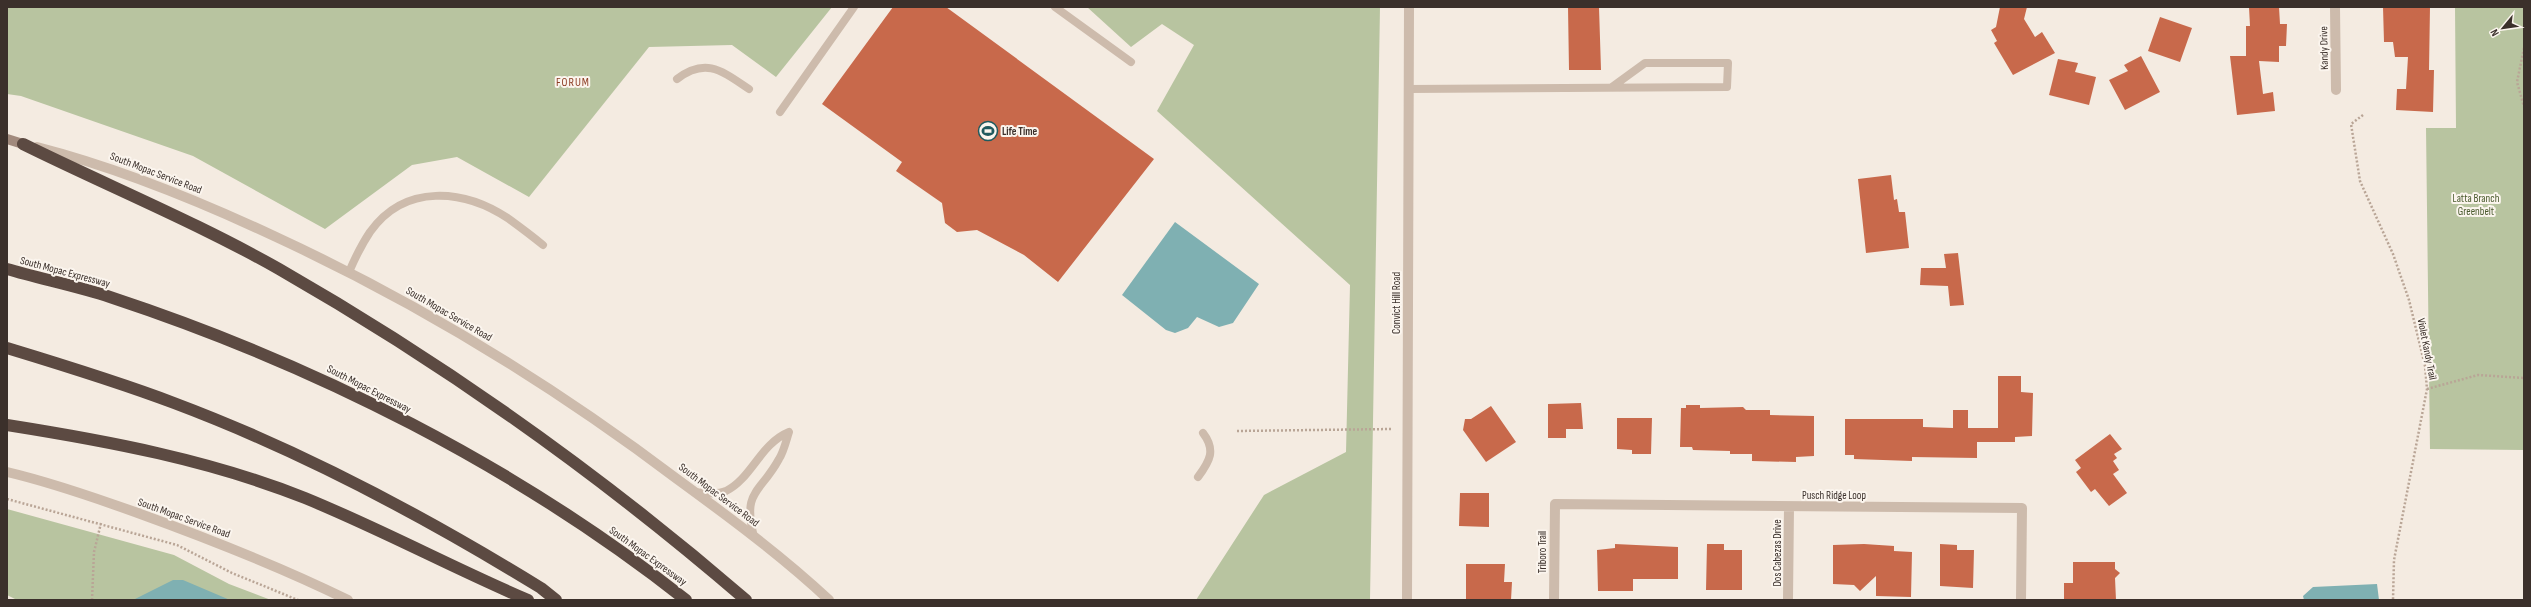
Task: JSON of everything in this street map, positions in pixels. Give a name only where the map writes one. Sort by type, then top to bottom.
[{"type":"highway","points":[[23,144],[184,220],[277,269],[386,334],[539,436],[626,501],[746,600]]},
{"type":"highway","name":"South Mopac Expressway","points":[[7,270],[109,297],[205,331],[306,372],[449,445],[524,488],[606,542],[686,600]]},
{"type":"highway","points":[[7,348],[85,371],[174,403],[275,445],[414,513],[534,584],[556,600]]},
{"type":"highway","points":[[7,425],[109,442],[234,474],[305,498],[528,600]]},
{"type":"main road","name":"South Mopac Service Road","points":[[7,139],[23,144]]},
{"type":"street","name":"Convict Hill Road","points":[[1407,600],[1409,7]]},
{"type":"street","name":"Kandy Drive","points":[[2335,7],[2336,90]]},
{"type":"street","name":"South Mopac Service Road","points":[[23,144],[90,160],[169,189],[236,218],[349,272],[486,348],[584,412],[695,492],[754,537],[829,600]]},
{"type":"street","name":"South Mopac Service Road","points":[[7,472],[90,496],[248,554],[348,600]]},
{"type":"street","name":"Pusch Ridge Loop","points":[[1555,504],[2022,508],[2021,600]]},
{"type":"street","name":"Triboro Trail","points":[[1554,600],[1555,504]]},
{"type":"street","name":"Dos Cabezas Drive","points":[[1788,600],[1789,507]]},
{"type":"lane","points":[[780,112],[854,7]]},
{"type":"lane","points":[[1056,7],[1131,62]]},
{"type":"lane","points":[[1409,88],[1727,87],[1728,63],[1645,63],[1612,87]]},
{"type":"lane","points":[[676,79],[688,70],[704,67],[716,69],[732,76],[749,89]]},
{"type":"lane","points":[[349,272],[371,231],[382,218],[397,205],[415,198],[454,196],[489,208],[508,219],[543,245]]},
{"type":"lane","points":[[695,492],[711,494],[725,491],[745,474],[769,445],[780,436],[789,432],[779,459],[751,500],[749,519],[754,537]]},
{"type":"lane","points":[[1198,477],[1209,462],[1211,454],[1211,446],[1203,433]]},
{"type":"path","points":[[2524,48],[2517,82],[2524,107]]},
{"type":"path","name":"Violet Kandy Trail","points":[[2363,114],[2351,124],[2360,181],[2393,254],[2409,300],[2425,366],[2426,389],[2394,560],[2393,600]]},
{"type":"path","points":[[2426,389],[2478,375],[2524,378]]},
{"type":"path","points":[[1237,430],[1391,429]]},
{"type":"path","points":[[7,499],[101,523],[177,545],[232,573],[298,600]]},
{"type":"path","points":[[92,600],[94,552],[101,523]]},
{"type":"green space","points":[[7,7],[832,7],[776,77],[732,45],[649,47],[529,197],[457,157],[412,165],[325,229],[193,156],[21,96],[7,94]]},
{"type":"green space","points":[[1087,7],[1380,7],[1370,600],[1196,600],[1264,495],[1346,452],[1350,285],[1157,111],[1194,45],[1162,24],[1131,47]]},
{"type":"green space","name":"Latta Branch Greenbelt","points":[[2455,7],[2524,7],[2524,450],[2430,449],[2426,128],[2456,128]]},
{"type":"green space","points":[[7,509],[174,555],[229,584],[271,600],[17,600],[7,595]]},
{"type":"water","points":[[1175,222],[1259,284],[1233,323],[1219,327],[1197,317],[1188,328],[1175,333],[1166,330],[1122,295]]},
{"type":"water","points":[[173,580],[183,580],[230,600],[133,600]]},
{"type":"water","points":[[2377,584],[2379,600],[2304,600],[2303,596],[2313,587]]},
{"type":"building","name":"Life Time","points":[[893,7],[946,7],[1154,159],[1058,282],[1024,255],[977,230],[957,232],[945,223],[942,203],[896,171],[902,162],[822,104]]},
{"type":"building","points":[[1568,7],[1599,7],[1601,70],[1569,70]]},
{"type":"building","points":[[2000,7],[2027,7],[2024,19],[2035,37],[2042,32],[2055,53],[2013,75],[1994,43],[1997,41],[1991,30],[1996,27]]},
{"type":"building","points":[[2249,7],[2279,7],[2280,24],[2287,24],[2286,46],[2279,46],[2279,62],[2259,61],[2263,94],[2273,92],[2275,111],[2237,115],[2230,56],[2246,56],[2246,26],[2250,26]]},
{"type":"building","points":[[2383,7],[2430,7],[2429,70],[2434,70],[2433,112],[2396,110],[2397,89],[2406,89],[2408,57],[2395,57],[2393,42],[2384,42]]},
{"type":"building","points":[[2160,17],[2192,28],[2180,62],[2148,51]]},
{"type":"building","points":[[2141,56],[2160,92],[2125,110],[2109,80],[2128,71],[2124,65]]},
{"type":"building","points":[[2058,59],[2078,63],[2075,72],[2096,77],[2089,105],[2049,95]]},
{"type":"building","points":[[1891,175],[1894,200],[1897,199],[1899,212],[1905,212],[1909,248],[1866,253],[1858,179]]},
{"type":"building","points":[[1958,253],[1964,305],[1950,306],[1948,286],[1920,285],[1921,268],[1946,268],[1944,254]]},
{"type":"building","points":[[1998,376],[2021,376],[2021,392],[2033,393],[2032,436],[2015,437],[2015,442],[1977,442],[1977,458],[1912,457],[1912,461],[1854,459],[1854,455],[1845,455],[1845,419],[1923,419],[1923,427],[1953,428],[1953,410],[1968,410],[1968,428],[1998,428]]},
{"type":"building","points":[[1581,403],[1583,429],[1566,429],[1566,438],[1548,438],[1548,404]]},
{"type":"building","points":[[1686,405],[1700,405],[1700,408],[1743,407],[1746,410],[1770,410],[1770,415],[1814,416],[1814,456],[1796,457],[1796,462],[1752,461],[1752,454],[1730,454],[1730,451],[1693,450],[1692,447],[1680,447],[1681,408],[1686,408]]},
{"type":"building","points":[[1491,406],[1516,442],[1486,462],[1463,430],[1465,419],[1471,419]]},
{"type":"building","points":[[1617,418],[1652,418],[1651,454],[1632,454],[1632,450],[1617,449]]},
{"type":"building","points":[[2110,434],[2122,449],[2114,454],[2117,458],[2113,461],[2119,470],[2113,474],[2127,493],[2109,506],[2095,489],[2091,492],[2076,472],[2081,468],[2075,460]]},
{"type":"building","points":[[1460,493],[1489,493],[1489,527],[1459,526]]},
{"type":"building","points":[[1615,544],[1678,547],[1678,579],[1633,579],[1633,591],[1598,591],[1597,550],[1615,548]]},
{"type":"building","points":[[1707,544],[1724,544],[1724,550],[1742,550],[1742,590],[1706,590]]},
{"type":"building","points":[[1864,544],[1894,546],[1894,551],[1912,552],[1911,597],[1876,596],[1876,576],[1860,591],[1854,585],[1833,584],[1833,545]]},
{"type":"building","points":[[1940,544],[1957,545],[1957,550],[1974,550],[1973,588],[1940,586]]},
{"type":"building","points":[[2073,562],[2115,562],[2115,569],[2120,573],[2115,578],[2116,600],[2064,600],[2064,583],[2073,583]]},
{"type":"building","points":[[1466,564],[1505,564],[1504,582],[1512,582],[1511,600],[1466,599]]},
{"type":"place","name":"Life Time","points":[[988,131]]},
{"type":"district","name":"FORUM","points":[[573,82]]}]
